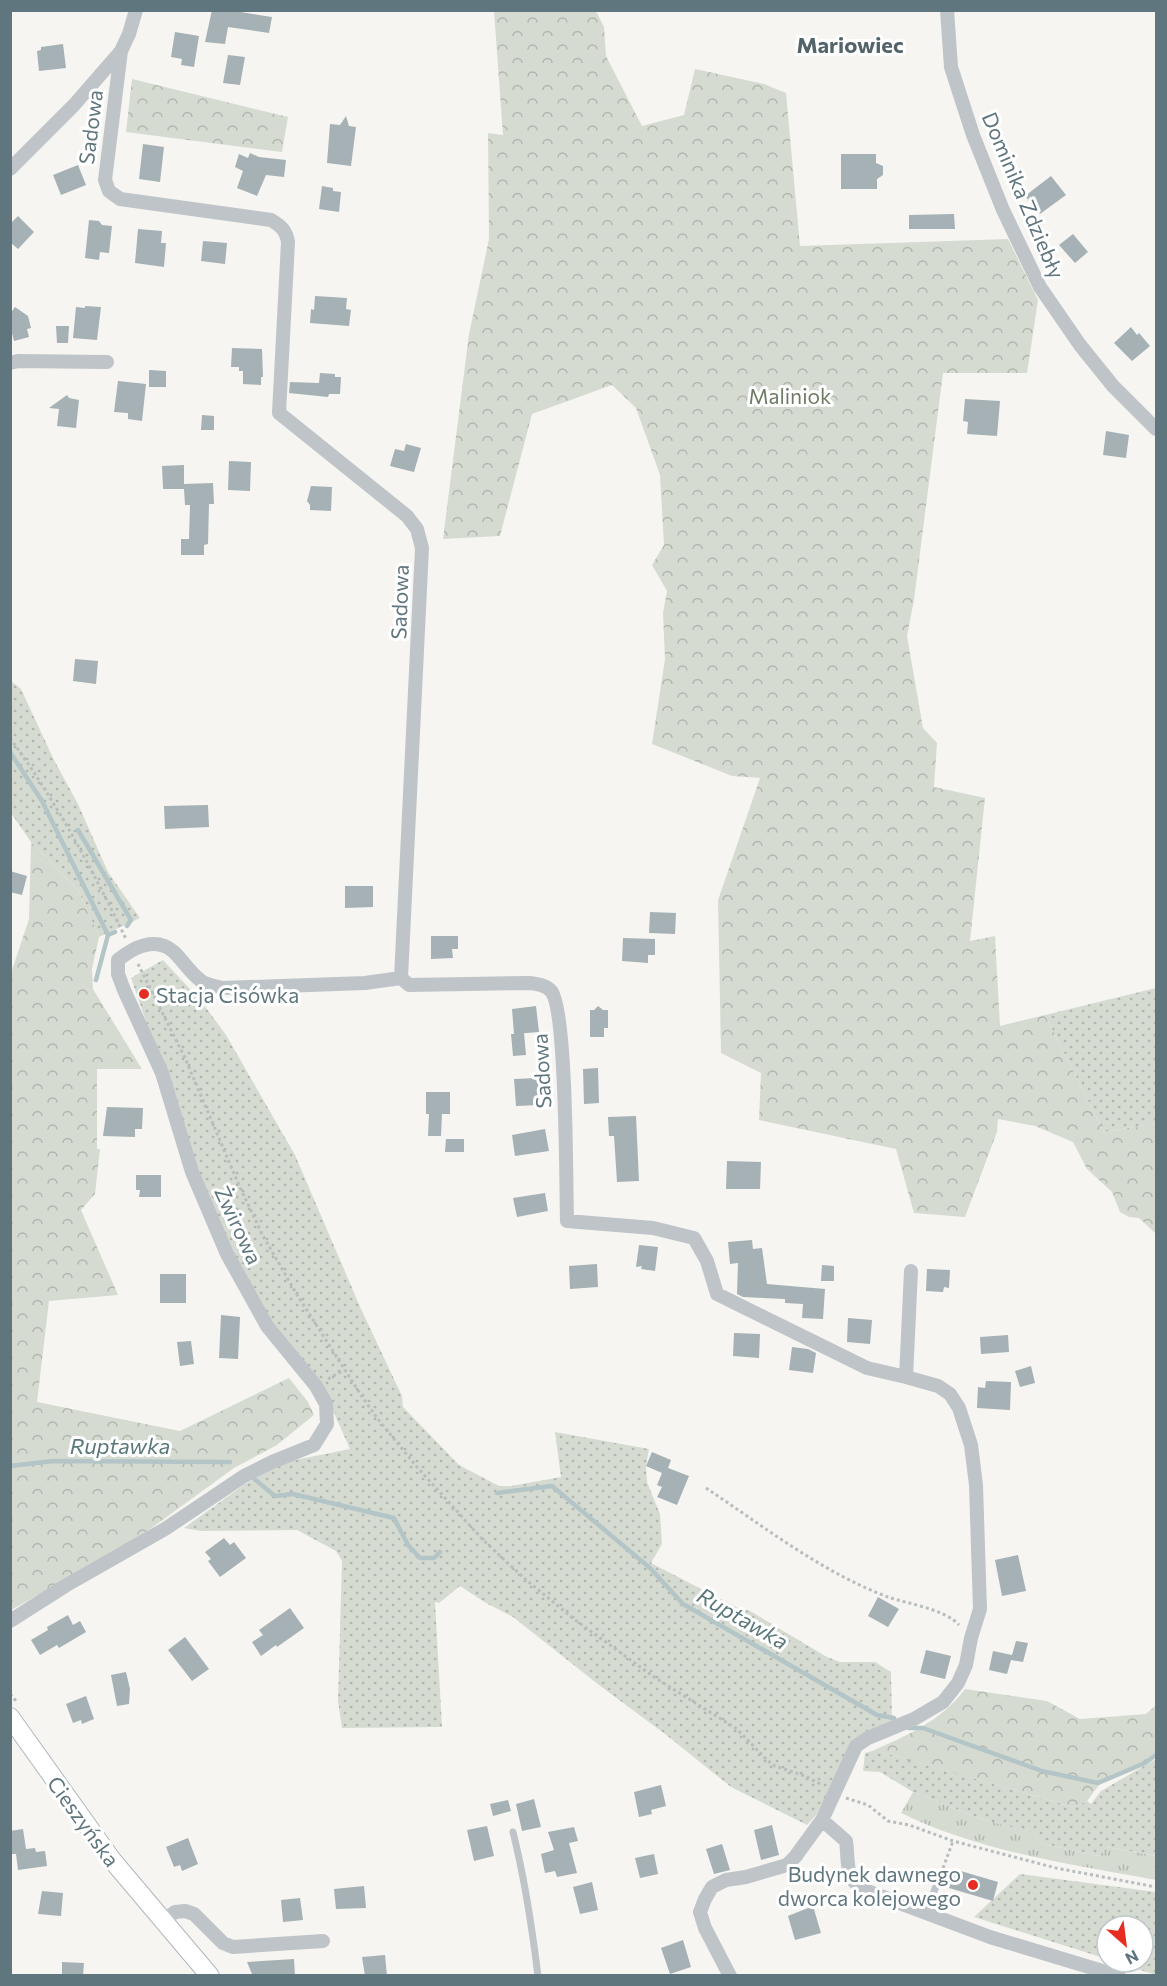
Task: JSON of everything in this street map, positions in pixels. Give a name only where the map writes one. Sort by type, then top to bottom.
[{"type":"main road","name":"Cieszyńska","points":[[10,1717],[112,1860],[210,1976]]},
{"type":"street","points":[[10,169],[74,105],[121,51],[136,10]]},
{"type":"street","name":"Dominika Zdziebły","points":[[947,10],[951,67],[973,135],[1003,210],[1040,287],[1080,345],[1113,386],[1156,429]]},
{"type":"street","name":"Sadowa","points":[[121,51],[105,180],[109,191],[120,200],[271,220],[281,226],[288,242],[279,413],[407,516],[417,529],[422,548],[401,978],[409,985],[530,982],[552,991],[557,1002],[563,1064],[567,1221],[653,1227],[694,1238],[707,1261],[717,1294],[867,1368],[906,1377]]},
{"type":"street","points":[[10,363],[107,362]]},
{"type":"street","points":[[131,949],[141,945],[157,944],[171,950],[202,982],[222,988],[365,983],[401,978]]},
{"type":"street","name":"Żwirowa","points":[[10,1621],[65,1586],[165,1529],[244,1476],[314,1444],[327,1424],[326,1404],[316,1386],[267,1326],[227,1254],[192,1172],[162,1073],[118,974],[118,960],[131,949]]},
{"type":"street","points":[[730,1976],[700,1912],[712,1887],[726,1880],[746,1877],[787,1865],[822,1820],[856,1746],[868,1738],[906,1723],[943,1702],[958,1683],[966,1665],[980,1609],[976,1485],[971,1445],[959,1408],[950,1394],[938,1386],[906,1377],[911,1271]]},
{"type":"street","points":[[822,1820],[846,1841],[852,1881],[862,1889],[990,1937],[1119,1976]]},
{"type":"street","points":[[163,1921],[175,1912],[186,1911],[194,1914],[223,1944],[233,1947],[323,1941]]},
{"type":"lane","points":[[513,1832],[521,1861],[532,1923],[538,1976]]},
{"type":"lane","points":[[926,1912],[940,1876]]},
{"type":"path","points":[[10,738],[31,767],[71,833],[131,949],[185,1058],[250,1211],[280,1266],[344,1370],[377,1418],[439,1493],[483,1540],[525,1579],[628,1659],[737,1729],[767,1760],[786,1771],[805,1776],[829,1789]]},
{"type":"path","points":[[316,1386],[344,1370]]},
{"type":"path","points":[[706,1488],[842,1575],[886,1596],[943,1615],[955,1621],[971,1638]]},
{"type":"path","points":[[842,1796],[868,1805],[888,1821],[909,1825],[952,1841],[1056,1868],[1156,1887]]},
{"type":"path","points":[[940,1876],[952,1841]]},
{"type":"green space","name":"Maliniok","points":[[494,11],[596,11],[604,27],[606,56],[642,126],[684,115],[695,69],[764,84],[786,93],[800,246],[1008,239],[1038,300],[1027,373],[943,373],[914,600],[907,636],[923,728],[937,743],[934,787],[985,798],[970,941],[995,936],[1000,1026],[1045,1015],[1104,1132],[1156,1123],[1156,1234],[1139,1218],[1129,1217],[1120,1212],[1112,1192],[1087,1169],[1073,1142],[1035,1126],[998,1119],[997,1132],[965,1217],[914,1213],[896,1149],[759,1120],[761,1073],[721,1053],[718,900],[760,778],[732,776],[652,744],[665,659],[663,613],[667,591],[652,565],[664,545],[660,475],[636,408],[612,385],[532,414],[500,536],[443,539],[469,334],[489,239],[488,133],[503,135]]},
{"type":"green space","points":[[132,79],[288,117],[282,152],[126,132]]},
{"type":"green space","points":[[11,681],[21,689],[54,760],[78,804],[108,872],[140,918],[99,937],[78,890],[31,842],[11,813]]},
{"type":"green space","points":[[31,842],[78,890],[99,937],[92,969],[93,989],[142,1069],[97,1069],[97,1149],[100,1149],[95,1194],[81,1210],[118,1295],[49,1301],[37,1402],[180,1431],[289,1378],[308,1402],[314,1415],[277,1445],[234,1468],[131,1543],[11,1610],[10,976],[29,919]]},
{"type":"green space","points":[[163,960],[201,1001],[226,1035],[295,1155],[361,1309],[402,1396],[403,1407],[459,1465],[499,1486],[511,1486],[561,1477],[555,1432],[649,1449],[646,1466],[647,1482],[660,1514],[662,1544],[651,1563],[738,1608],[750,1611],[827,1657],[840,1662],[875,1662],[891,1672],[892,1719],[902,1721],[845,1759],[816,1815],[807,1825],[731,1787],[513,1617],[460,1586],[439,1603],[435,1602],[442,1727],[342,1728],[338,1701],[342,1561],[336,1551],[297,1530],[201,1531],[184,1528],[245,1484],[285,1462],[350,1449],[325,1393],[256,1298],[215,1220],[131,978]]},
{"type":"green space","points":[[1156,988],[1156,1123],[1104,1132],[1045,1015]]},
{"type":"green space","points":[[965,1689],[1047,1701],[1080,1719],[1146,1714],[1156,1705],[1156,1756],[1099,1785],[1087,1801],[1074,1807],[874,1750],[924,1726],[946,1710]]},
{"type":"green space","points":[[875,1750],[1074,1807],[1087,1801],[1091,1804],[1101,1791],[1156,1759],[1156,1856],[1106,1847],[1099,1856],[1040,1843],[1039,1835],[981,1819],[913,1792],[880,1772],[863,1771],[865,1753]]},
{"type":"green space","points":[[913,1792],[981,1819],[1040,1835],[1040,1843],[1099,1856],[1106,1847],[1156,1856],[1156,1880],[1026,1855],[962,1838],[901,1813]]},
{"type":"green space","points":[[1020,1874],[1156,1892],[1156,1975],[1153,1974],[1155,1974],[1155,1914],[1095,1914],[1095,1955],[974,1917]]},
{"type":"building","points":[[212,10],[228,10],[272,17],[269,33],[228,27],[225,44],[205,42]]},
{"type":"building","points":[[175,32],[199,36],[194,67],[181,65],[182,59],[171,57]]},
{"type":"building","points":[[63,44],[66,68],[39,71],[37,51],[41,50],[41,47]]},
{"type":"building","points":[[228,55],[245,57],[240,85],[223,83]]},
{"type":"building","points":[[346,116],[349,126],[356,127],[351,166],[327,163],[330,124],[340,125]]},
{"type":"building","points":[[143,144],[164,147],[160,182],[139,179]]},
{"type":"building","points":[[250,153],[259,157],[286,160],[284,177],[266,175],[257,196],[237,188],[243,171],[235,167],[239,154],[248,158]]},
{"type":"building","points":[[841,154],[876,154],[876,163],[883,166],[883,175],[877,179],[877,189],[841,189]]},
{"type":"building","points":[[78,165],[86,185],[61,195],[53,175]]},
{"type":"building","points":[[1051,176],[1066,195],[1040,214],[1025,196]]},
{"type":"building","points":[[322,186],[341,192],[339,212],[319,209]]},
{"type":"building","points":[[954,214],[955,229],[909,229],[909,215]]},
{"type":"building","points":[[18,216],[34,232],[18,249],[10,242],[10,224]]},
{"type":"building","points":[[89,220],[112,226],[109,253],[100,252],[99,260],[85,258]]},
{"type":"building","points":[[138,229],[162,231],[161,243],[166,243],[164,267],[135,263]]},
{"type":"building","points":[[1073,234],[1088,252],[1075,263],[1059,245]]},
{"type":"building","points":[[203,241],[227,243],[225,264],[201,261]]},
{"type":"building","points":[[315,296],[347,298],[346,309],[351,310],[349,326],[310,323]]},
{"type":"building","points":[[85,306],[101,307],[97,340],[73,338],[76,307],[85,308]]},
{"type":"building","points":[[15,307],[28,316],[31,328],[27,329],[29,337],[14,341],[10,333],[10,314]]},
{"type":"building","points":[[56,326],[69,326],[68,343],[57,343]]},
{"type":"building","points":[[1131,327],[1150,346],[1132,361],[1114,343]]},
{"type":"building","points":[[232,348],[262,349],[261,385],[243,384],[243,371],[239,371],[239,367],[231,367]]},
{"type":"building","points":[[149,370],[166,371],[166,387],[149,387]]},
{"type":"building","points":[[320,373],[335,374],[335,377],[341,377],[340,394],[329,394],[328,397],[289,393],[290,382],[319,383]]},
{"type":"building","points":[[118,381],[146,384],[142,421],[128,419],[128,413],[114,412]]},
{"type":"building","points":[[67,395],[69,398],[79,400],[76,428],[57,426],[59,409],[49,408]]},
{"type":"building","points":[[965,399],[1000,401],[997,436],[967,434],[968,422],[963,421]]},
{"type":"building","points":[[202,415],[214,416],[214,430],[201,430]]},
{"type":"building","points":[[1106,431],[1129,435],[1126,458],[1103,455]]},
{"type":"building","points":[[406,444],[421,448],[414,472],[390,466],[395,449],[404,451]]},
{"type":"building","points":[[229,461],[251,462],[250,491],[228,490]]},
{"type":"building","points":[[184,465],[184,484],[213,483],[214,504],[209,504],[208,544],[204,545],[204,555],[181,555],[181,539],[189,539],[190,505],[185,505],[184,489],[163,489],[162,466]]},
{"type":"building","points":[[311,486],[332,487],[331,511],[310,510],[307,501]]},
{"type":"building","points":[[75,659],[98,661],[96,684],[73,681]]},
{"type":"building","points":[[208,805],[209,827],[165,829],[164,806]]},
{"type":"building","points":[[10,871],[27,876],[22,895],[10,892]]},
{"type":"building","points":[[345,886],[373,886],[373,907],[345,908]]},
{"type":"building","points":[[650,912],[676,913],[675,934],[649,933]]},
{"type":"building","points":[[431,936],[458,936],[458,949],[452,949],[453,958],[431,959]]},
{"type":"building","points":[[623,938],[655,939],[655,955],[648,955],[648,963],[622,961]]},
{"type":"building","points":[[536,1006],[539,1032],[514,1034],[512,1009]]},
{"type":"building","points":[[598,1006],[603,1010],[608,1010],[608,1028],[604,1028],[604,1037],[590,1037],[590,1010]]},
{"type":"building","points":[[524,1033],[526,1055],[513,1056],[511,1034]]},
{"type":"building","points":[[598,1068],[599,1103],[584,1104],[583,1069]]},
{"type":"building","points":[[538,1078],[539,1105],[516,1106],[514,1079]]},
{"type":"building","points":[[426,1092],[450,1092],[450,1114],[442,1114],[441,1136],[428,1136],[429,1114],[426,1114]]},
{"type":"building","points":[[107,1107],[143,1108],[142,1129],[135,1129],[135,1137],[103,1136]]},
{"type":"building","points":[[636,1116],[639,1181],[617,1182],[614,1136],[609,1136],[608,1117]]},
{"type":"building","points":[[545,1129],[549,1151],[515,1156],[512,1135]]},
{"type":"building","points":[[446,1139],[464,1139],[464,1152],[445,1152]]},
{"type":"building","points":[[727,1161],[761,1162],[760,1189],[726,1189]]},
{"type":"building","points":[[136,1175],[161,1175],[161,1197],[139,1197],[140,1190],[136,1190]]},
{"type":"building","points":[[545,1193],[548,1211],[517,1217],[513,1198]]},
{"type":"building","points":[[752,1240],[753,1249],[762,1248],[767,1284],[825,1289],[823,1319],[802,1318],[803,1304],[785,1303],[785,1299],[743,1297],[737,1294],[738,1263],[730,1264],[728,1242]]},
{"type":"building","points":[[639,1245],[658,1247],[655,1271],[641,1269],[642,1266],[636,1267]]},
{"type":"building","points":[[597,1264],[598,1287],[570,1289],[569,1266]]},
{"type":"building","points":[[822,1265],[834,1266],[834,1281],[821,1281]]},
{"type":"building","points":[[927,1269],[950,1270],[949,1288],[944,1287],[943,1292],[926,1291]]},
{"type":"building","points":[[160,1274],[186,1274],[186,1303],[160,1303]]},
{"type":"building","points":[[221,1315],[240,1317],[238,1359],[219,1358]]},
{"type":"building","points":[[848,1318],[872,1320],[870,1344],[847,1342]]},
{"type":"building","points":[[734,1333],[760,1334],[759,1358],[733,1356]]},
{"type":"building","points":[[1008,1335],[1009,1352],[981,1354],[980,1337]]},
{"type":"building","points":[[191,1341],[194,1364],[180,1366],[177,1342]]},
{"type":"building","points":[[792,1347],[808,1349],[816,1353],[813,1373],[789,1370]]},
{"type":"building","points":[[1031,1366],[1035,1383],[1020,1387],[1015,1371]]},
{"type":"building","points":[[986,1381],[1011,1382],[1010,1410],[977,1408],[978,1387],[985,1388]]},
{"type":"building","points":[[652,1452],[671,1460],[668,1468],[689,1476],[677,1505],[657,1497],[662,1487],[657,1485],[662,1473],[646,1466]]},
{"type":"building","points":[[224,1538],[230,1545],[234,1542],[246,1558],[220,1577],[208,1561],[211,1559],[205,1552]]},
{"type":"building","points":[[1018,1555],[1026,1591],[1002,1596],[995,1560]]},
{"type":"building","points":[[878,1597],[899,1609],[888,1627],[868,1616]]},
{"type":"building","points":[[290,1608],[304,1628],[261,1656],[252,1642],[263,1635],[259,1630]]},
{"type":"building","points":[[68,1615],[73,1625],[80,1621],[86,1632],[59,1648],[57,1645],[40,1655],[31,1640],[48,1630],[47,1627]]},
{"type":"building","points":[[185,1637],[209,1669],[192,1681],[168,1650]]},
{"type":"building","points":[[1016,1641],[1028,1643],[1023,1662],[1011,1660],[1007,1674],[989,1670],[993,1651],[1012,1655]]},
{"type":"building","points":[[926,1650],[951,1656],[945,1679],[920,1673]]},
{"type":"building","points":[[126,1672],[130,1689],[129,1704],[117,1706],[111,1675]]},
{"type":"building","points":[[86,1696],[94,1719],[82,1724],[81,1720],[73,1723],[66,1704]]},
{"type":"building","points":[[661,1785],[666,1806],[651,1810],[652,1814],[639,1817],[634,1792]]},
{"type":"building","points":[[534,1799],[541,1827],[522,1831],[516,1804]]},
{"type":"building","points":[[508,1800],[511,1811],[493,1816],[490,1804]]},
{"type":"building","points":[[772,1825],[779,1855],[761,1860],[754,1830]]},
{"type":"building","points":[[487,1826],[494,1856],[474,1861],[467,1830]]},
{"type":"building","points":[[574,1827],[578,1841],[569,1843],[577,1873],[557,1877],[555,1871],[545,1873],[541,1854],[554,1850],[548,1832]]},
{"type":"building","points":[[23,1829],[26,1849],[35,1848],[36,1852],[45,1851],[47,1866],[18,1870],[16,1854],[10,1854],[10,1831]]},
{"type":"building","points":[[188,1838],[198,1864],[182,1871],[180,1865],[174,1867],[166,1847]]},
{"type":"building","points":[[722,1844],[730,1870],[714,1874],[706,1849]]},
{"type":"building","points":[[654,1854],[658,1874],[640,1878],[635,1858]]},
{"type":"building","name":"Budynek dawnego dworca kolejowego","points":[[954,1869],[998,1882],[993,1901],[949,1888]]},
{"type":"building","points":[[592,1882],[598,1910],[580,1914],[573,1887]]},
{"type":"building","points":[[364,1886],[366,1908],[336,1909],[334,1889]]},
{"type":"building","points":[[42,1891],[63,1893],[61,1916],[38,1914]]},
{"type":"building","points":[[300,1898],[303,1920],[283,1922],[281,1900]]},
{"type":"building","points":[[813,1906],[821,1933],[795,1940],[788,1916]]},
{"type":"building","points":[[683,1940],[691,1967],[670,1974],[661,1948]]},
{"type":"building","points":[[385,1955],[387,1976],[365,1976],[362,1957]]},
{"type":"building","points":[[294,1959],[295,1976],[257,1976],[257,1974],[252,1974],[247,1962]]},
{"type":"building","points":[[62,1962],[84,1963],[83,1976],[62,1976]]},
{"type":"waterway","points":[[10,752],[42,801],[108,935]]},
{"type":"waterway","points":[[78,830],[131,920],[127,926]]},
{"type":"waterway","points":[[96,980],[108,935],[115,932]]},
{"type":"waterway","name":"Ruptawka","points":[[10,1466],[53,1461],[230,1462]]},
{"type":"waterway","name":"Ruptawka","points":[[252,1477],[275,1496],[293,1494],[394,1518],[408,1545],[420,1558],[434,1558],[440,1552]]},
{"type":"waterway","name":"Ruptawka","points":[[497,1493],[552,1486],[650,1568],[683,1604],[877,1715],[894,1718]]},
{"type":"waterway","name":"Ruptawka","points":[[909,1728],[923,1728],[1042,1771],[1098,1783],[1145,1763],[1156,1755]]},
{"type":"place","name":"Stacja Cisówka","points":[[144,994]]},
{"type":"place","name":"Budynek dawnego dworca kolejowego","points":[[973,1885]]},
{"type":"district","name":"Mariowiec","points":[[850,44]]}]
